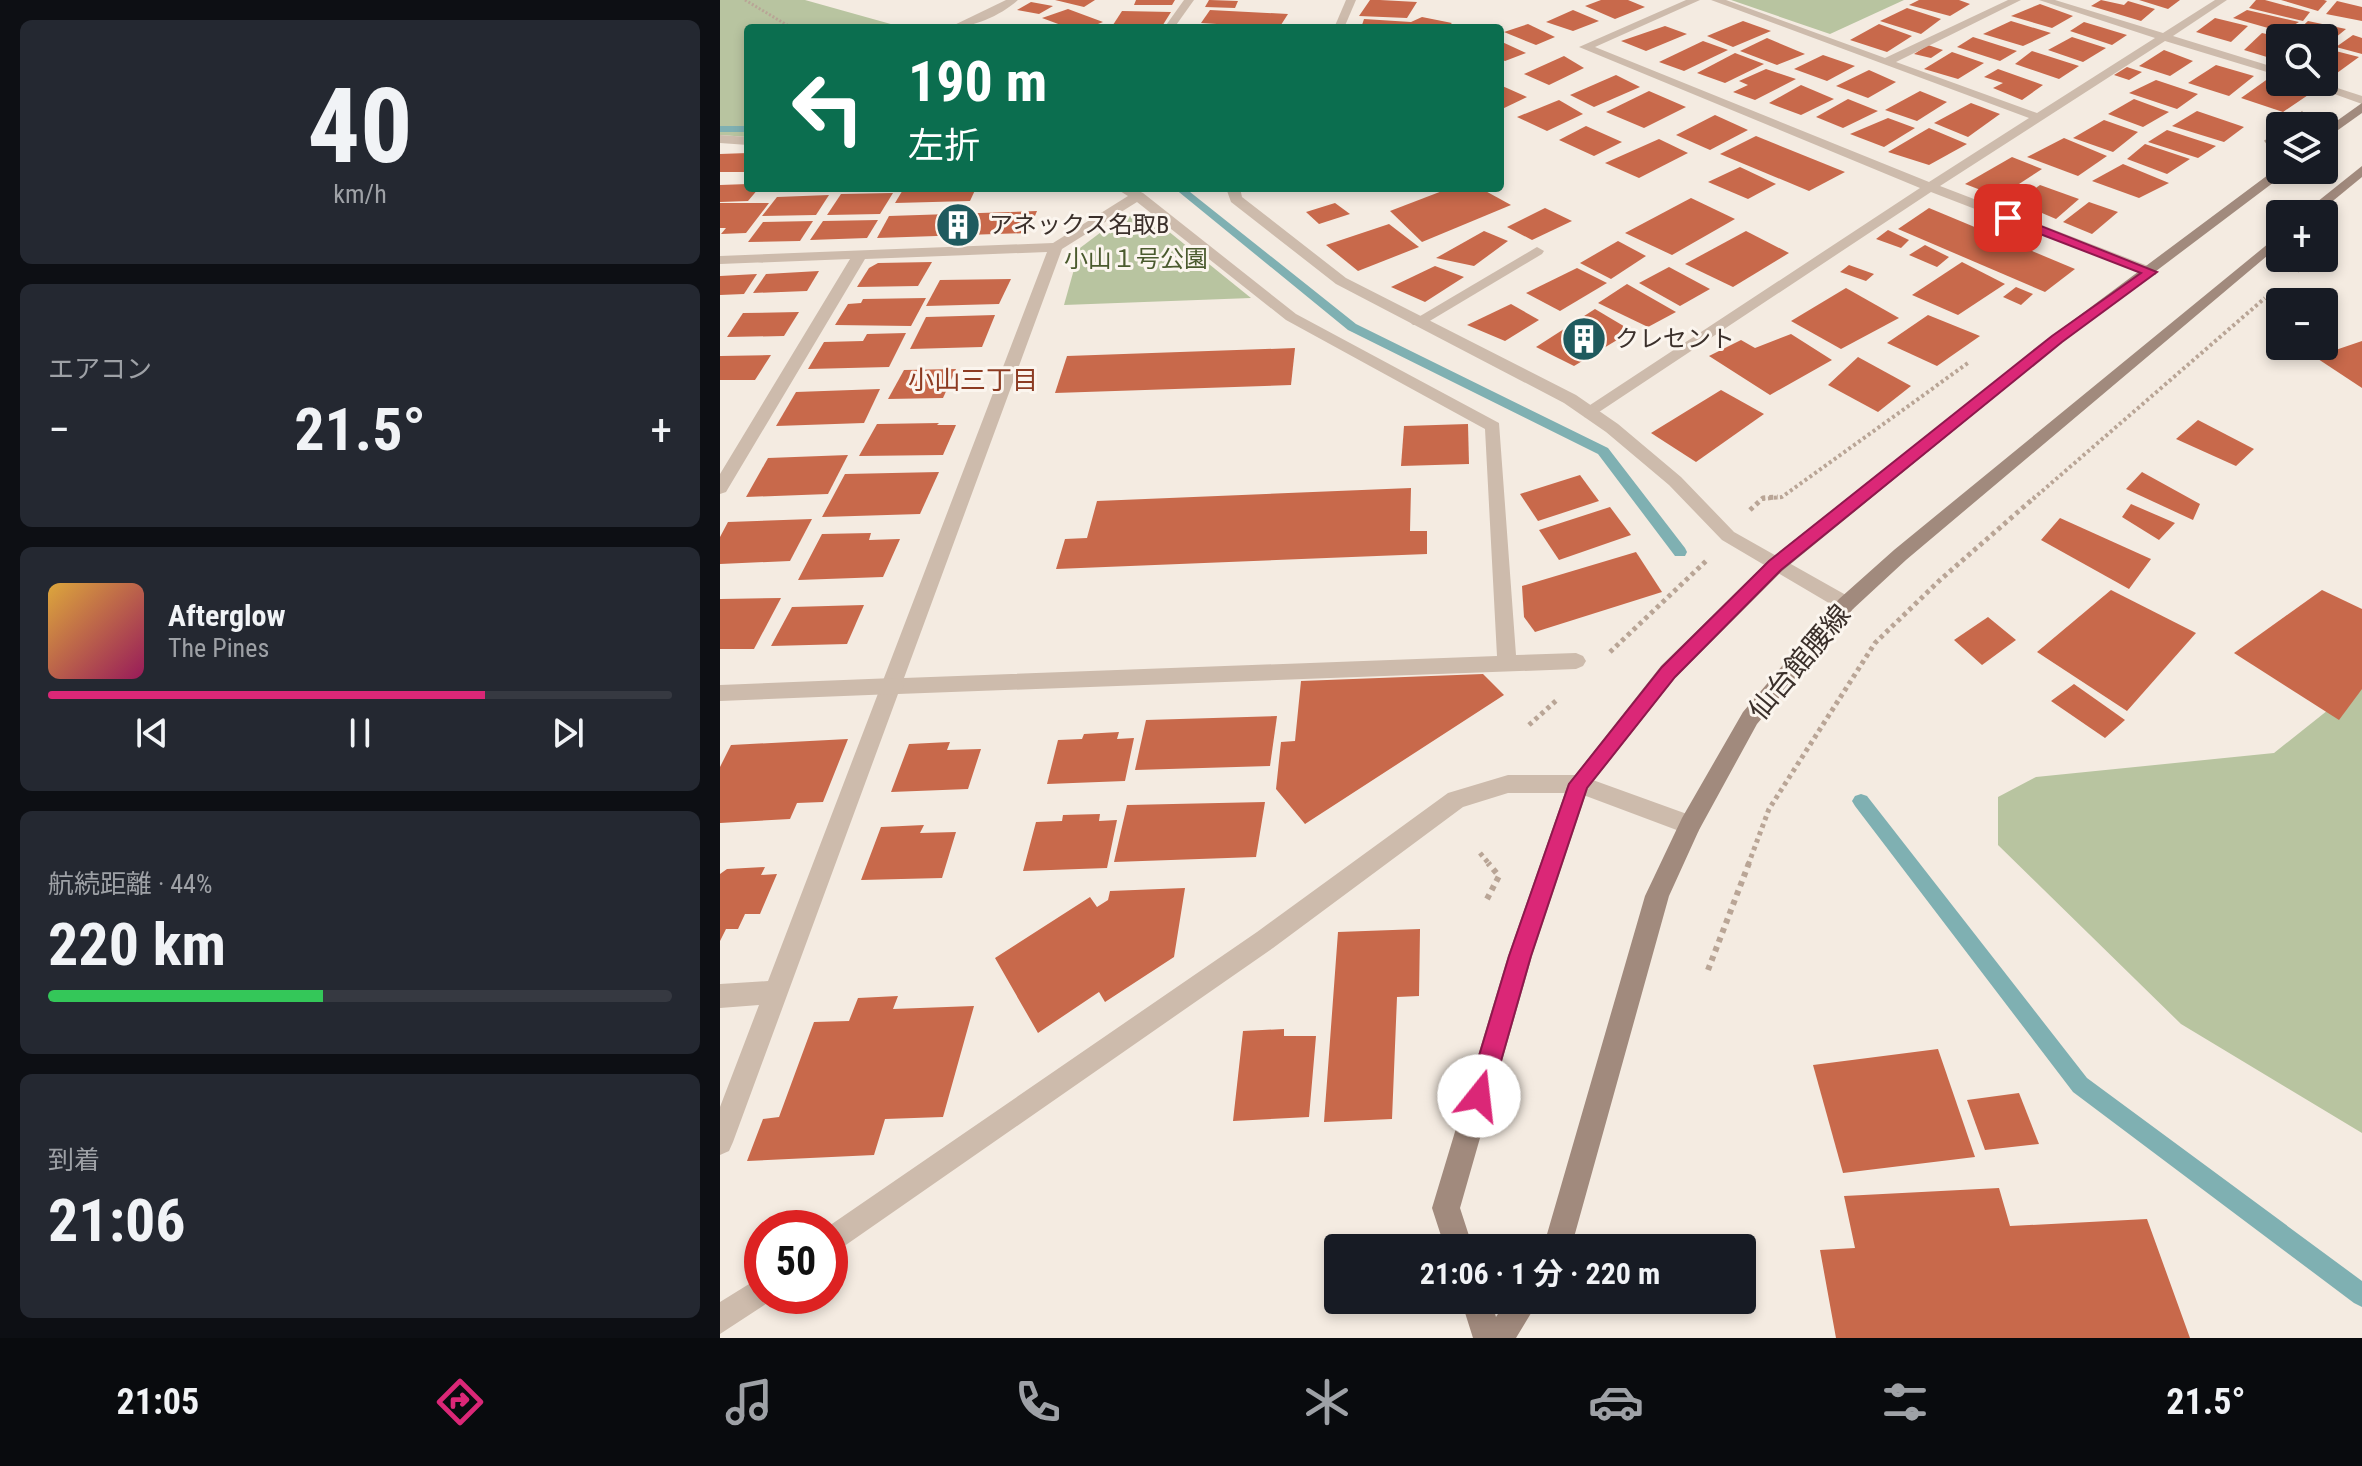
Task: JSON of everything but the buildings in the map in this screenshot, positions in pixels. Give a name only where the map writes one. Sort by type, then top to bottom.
[{"type":"main road","points":[[2338,125],[2362,107]]},
{"type":"main road","points":[[2326,200],[2362,170]]},
{"type":"main road","points":[[1454,1234],[1446,1208],[1520,956],[1579,784],[1668,672],[1775,566],[2057,339],[2151,272],[2266,182]]},
{"type":"main road","name":"仙台館腰線","points":[[1561,1234],[1657,896],[1690,825],[1750,718],[1846,604],[2067,413],[2266,250]]},
{"type":"main road","points":[[1480,1314],[1488,1338]]},
{"type":"main road","points":[[1499,1338],[1515,1314]]},
{"type":"street","points":[[963,24],[998,10],[1013,0]]},
{"type":"street","points":[[1172,24],[1189,0]]},
{"type":"street","points":[[1341,24],[1351,0]]},
{"type":"street","points":[[1695,0],[1585,47],[1930,187],[2151,272]]},
{"type":"street","points":[[1716,0],[2039,118]]},
{"type":"street","points":[[1886,62],[2016,0]]},
{"type":"street","points":[[2044,0],[2266,69]]},
{"type":"street","points":[[1590,413],[1930,187],[2222,0]]},
{"type":"street","points":[[2338,92],[2362,100]]},
{"type":"street","points":[[720,139],[744,141]]},
{"type":"street","points":[[1130,192],[1291,317],[1493,427],[1507,664]]},
{"type":"street","points":[[1234,192],[1236,199],[1341,281],[1590,413],[1675,481],[1728,536],[1775,566],[1846,604]]},
{"type":"street","points":[[720,260],[1056,247],[1138,196]]},
{"type":"street","points":[[720,1142],[894,686],[1056,247]]},
{"type":"street","points":[[1418,322],[1537,251]]},
{"type":"street","points":[[720,488],[860,255]]},
{"type":"street","points":[[720,693],[1576,661]]},
{"type":"street","points":[[848,1230],[1265,940],[1456,800],[1508,784],[1579,784],[1690,825]]},
{"type":"street","points":[[720,996],[777,992]]},
{"type":"street","points":[[720,1319],[744,1302]]},
{"type":"path","points":[[745,0],[785,24]]},
{"type":"path","points":[[2288,278],[2295,272]]},
{"type":"path","points":[[1708,970],[1769,809],[1875,643],[1940,580],[2266,298]]},
{"type":"path","points":[[1604,658],[1706,561]]},
{"type":"path","points":[[1529,725],[1561,697]]},
{"type":"path","points":[[1480,853],[1499,876],[1487,899]]},
{"type":"green space","points":[[720,0],[805,0],[891,24],[744,24],[744,137],[720,135]]},
{"type":"green space","points":[[1731,0],[1904,0],[1830,34]]},
{"type":"green space","name":"小山１号公園","points":[[1147,214],[1251,298],[1064,305],[1080,248],[1121,217]]},
{"type":"green space","points":[[2362,683],[2362,1133],[2181,1024],[1998,845],[1998,797],[2036,777],[2274,753]]},
{"type":"waterway","points":[[720,129],[744,129]]},
{"type":"waterway","points":[[1184,192],[1352,327],[1603,451],[1680,552]]},
{"type":"waterway","points":[[1861,801],[2080,1085],[2362,1295]]},
{"type":"place","name":"アネックス名取B","points":[[958,225]]},
{"type":"place","name":"クレセント","points":[[1584,339]]},
{"type":"district","name":"小山三丁目","points":[[973,380]]},
{"type":"route","points":[[1479,1096],[1520,956],[1579,784],[1668,672],[1775,566],[1825,529],[2057,339],[2151,272],[2008,218]]}]
